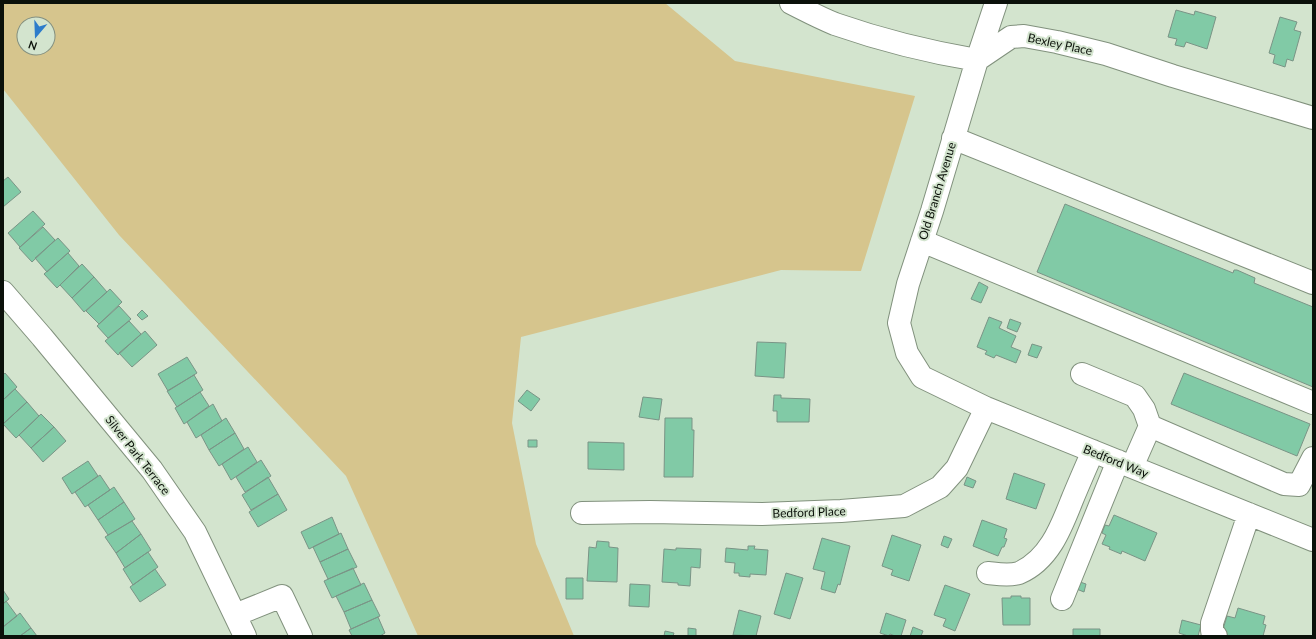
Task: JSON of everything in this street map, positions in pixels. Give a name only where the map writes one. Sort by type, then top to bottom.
[{"type":"street","points":[[791,3],[834,23],[889,41],[976,60]]},
{"type":"street","name":"Old Branch Avenue","points":[[922,376],[907,353],[899,323],[908,284],[976,60],[996,3]]},
{"type":"street","name":"Bexley Place","points":[[976,60],[1011,37],[1024,36],[1106,54],[1173,76],[1313,118]]},
{"type":"street","points":[[953,138],[1313,283]]},
{"type":"street","points":[[922,241],[1313,403]]},
{"type":"street","name":"Silver Park Terrace","points":[[3,292],[152,470],[195,532],[244,636]]},
{"type":"street","points":[[1082,374],[1135,396],[1144,409],[1150,426],[1284,484],[1299,485],[1313,458]]},
{"type":"street","name":"Bedford Way","points":[[922,376],[986,408],[1313,540]]},
{"type":"street","name":"Bedford Place","points":[[582,513],[650,512],[762,514],[841,511],[904,506],[940,487],[958,468],[986,408]]},
{"type":"street","points":[[1062,599],[1125,464],[1150,426]]},
{"type":"street","points":[[988,573],[1003,575],[1018,573],[1034,564],[1046,551],[1057,536],[1093,451]]},
{"type":"street","points":[[1216,636],[1212,631],[1212,623],[1249,514]]},
{"type":"street","points":[[235,615],[282,596],[301,636]]},
{"type":"shaded area","points":[[3,3],[665,3],[735,61],[915,96],[861,271],[781,270],[521,337],[512,423],[536,544],[574,636],[418,636],[346,476],[119,235],[3,89]]},
{"type":"building","points":[[1176,10],[1194,15],[1195,11],[1216,17],[1207,49],[1186,42],[1184,47],[1175,45],[1177,39],[1168,37]]},
{"type":"building","points":[[1280,17],[1297,22],[1294,30],[1301,32],[1293,61],[1287,59],[1285,67],[1273,63],[1275,55],[1269,53]]},
{"type":"building","points":[[8,177],[21,192],[3,207],[3,181]]},
{"type":"building","points":[[1065,204],[1233,273],[1234,270],[1237,270],[1255,278],[1254,283],[1313,307],[1313,387],[1037,272]]},
{"type":"building","points":[[33,211],[45,224],[20,247],[8,233]]},
{"type":"building","points":[[43,227],[55,240],[32,262],[19,248]]},
{"type":"building","points":[[58,238],[70,251],[47,272],[35,258]]},
{"type":"building","points":[[68,253],[79,266],[57,288],[44,274]]},
{"type":"building","points":[[82,264],[94,277],[72,298],[60,285]]},
{"type":"building","points":[[94,277],[107,292],[84,312],[72,298]]},
{"type":"building","points":[[979,282],[988,287],[981,303],[971,299]]},
{"type":"building","points":[[110,289],[122,302],[99,324],[86,311]]},
{"type":"building","points":[[119,306],[131,319],[108,338],[97,326]]},
{"type":"building","points":[[142,310],[148,316],[142,320],[137,315]]},
{"type":"building","points":[[989,317],[1002,322],[999,328],[1016,336],[1011,347],[1021,351],[1016,363],[996,355],[994,358],[985,354],[987,351],[977,347]]},
{"type":"building","points":[[1010,319],[1021,323],[1017,332],[1007,328]]},
{"type":"building","points":[[129,321],[141,334],[118,355],[105,341]]},
{"type":"building","points":[[145,331],[157,345],[132,367],[119,353]]},
{"type":"building","points":[[757,342],[786,343],[784,378],[755,376]]},
{"type":"building","points":[[1032,344],[1042,347],[1037,358],[1028,355]]},
{"type":"building","points":[[187,357],[197,373],[168,391],[158,374]]},
{"type":"building","points":[[5,373],[17,387],[3,400],[3,375]]},
{"type":"building","points":[[1184,373],[1310,424],[1297,456],[1171,404]]},
{"type":"building","points":[[194,375],[203,390],[177,407],[167,391]]},
{"type":"building","points":[[15,389],[27,402],[3,424],[3,400]]},
{"type":"building","points":[[527,390],[540,399],[531,411],[518,401]]},
{"type":"building","points":[[200,392],[209,406],[184,424],[175,408]]},
{"type":"building","points":[[774,395],[781,395],[781,398],[810,399],[809,422],[777,422],[777,411],[773,411]]},
{"type":"building","points":[[643,397],[662,399],[659,420],[639,417]]},
{"type":"building","points":[[27,402],[39,416],[16,438],[3,424]]},
{"type":"building","points":[[213,404],[222,421],[196,438],[187,422]]},
{"type":"building","points":[[41,414],[54,427],[31,448],[19,435]]},
{"type":"building","points":[[226,418],[235,433],[209,450],[201,435]]},
{"type":"building","points":[[665,418],[692,418],[692,430],[694,430],[693,477],[664,477]]},
{"type":"building","points":[[54,427],[66,441],[43,462],[31,448]]},
{"type":"building","points":[[235,433],[244,449],[219,466],[209,450]]},
{"type":"building","points":[[528,440],[537,440],[537,447],[528,447]]},
{"type":"building","points":[[588,442],[624,443],[624,470],[588,469]]},
{"type":"building","points":[[248,447],[257,462],[231,480],[222,464]]},
{"type":"building","points":[[261,460],[271,476],[245,492],[236,477]]},
{"type":"building","points":[[88,461],[98,476],[72,494],[62,478]]},
{"type":"building","points":[[1014,473],[1045,484],[1036,509],[1006,499]]},
{"type":"building","points":[[100,475],[110,490],[85,507],[75,492]]},
{"type":"building","points":[[268,477],[278,494],[251,510],[242,495]]},
{"type":"building","points":[[967,477],[976,481],[973,488],[964,485]]},
{"type":"building","points":[[114,487],[124,502],[98,520],[88,505]]},
{"type":"building","points":[[278,494],[287,510],[258,527],[249,512]]},
{"type":"building","points":[[124,502],[135,519],[108,535],[98,520]]},
{"type":"building","points":[[1114,515],[1157,533],[1145,561],[1122,551],[1121,554],[1102,544],[1106,535],[1102,533],[1105,525],[1109,526]]},
{"type":"building","points":[[332,517],[339,534],[309,549],[301,532]]},
{"type":"building","points":[[982,520],[1007,529],[1004,538],[1007,539],[998,556],[973,546]]},
{"type":"building","points":[[132,521],[141,534],[116,553],[105,537]]},
{"type":"building","points":[[341,533],[348,549],[320,562],[313,547]]},
{"type":"building","points":[[141,534],[151,550],[125,568],[116,553]]},
{"type":"building","points":[[892,535],[921,545],[909,581],[891,575],[893,570],[882,566]]},
{"type":"building","points":[[944,536],[952,539],[948,548],[941,545]]},
{"type":"building","points":[[822,538],[850,546],[840,585],[838,584],[835,593],[821,589],[825,572],[813,569]]},
{"type":"building","points":[[597,541],[609,542],[609,547],[618,548],[617,582],[587,581],[589,547],[596,548]]},
{"type":"building","points":[[748,546],[755,546],[754,549],[768,550],[766,575],[750,574],[750,577],[739,576],[739,573],[734,573],[735,563],[725,562],[726,548],[748,550]]},
{"type":"building","points":[[676,548],[701,549],[700,568],[691,567],[690,586],[678,585],[678,583],[662,582],[664,549],[676,550]]},
{"type":"building","points":[[348,549],[357,567],[328,579],[320,562]]},
{"type":"building","points":[[148,552],[158,567],[133,585],[123,569]]},
{"type":"building","points":[[353,568],[361,585],[332,598],[324,581]]},
{"type":"building","points":[[155,569],[166,585],[140,602],[130,587]]},
{"type":"building","points":[[786,573],[803,578],[790,619],[774,614]]},
{"type":"building","points":[[566,578],[583,578],[583,599],[566,599]]},
{"type":"building","points":[[1077,581],[1086,584],[1084,592],[1074,588]]},
{"type":"building","points":[[364,583],[372,600],[344,612],[336,596]]},
{"type":"building","points":[[630,584],[650,585],[649,607],[629,606]]},
{"type":"building","points":[[945,585],[970,594],[955,631],[943,626],[946,619],[934,615]]},
{"type":"building","points":[[3,590],[9,599],[3,604]]},
{"type":"building","points":[[1011,596],[1030,598],[1030,625],[1003,625],[1002,598],[1011,598]]},
{"type":"building","points":[[372,600],[380,616],[351,629],[344,612]]},
{"type":"building","points":[[6,601],[17,616],[3,627],[3,604]]},
{"type":"building","points":[[1238,608],[1265,616],[1263,624],[1266,625],[1263,636],[1221,636],[1227,616],[1235,618]]},
{"type":"building","points":[[739,610],[761,616],[756,636],[733,635]]},
{"type":"building","points":[[20,613],[31,628],[20,636],[3,636],[3,627]]},
{"type":"building","points":[[886,613],[906,620],[901,636],[890,634],[889,636],[880,633]]},
{"type":"building","points":[[378,617],[385,633],[380,636],[352,636],[349,630]]},
{"type":"building","points":[[1182,620],[1201,625],[1198,636],[1188,636],[1179,633]]},
{"type":"building","points":[[913,627],[923,631],[921,636],[910,636]]},
{"type":"building","points":[[31,628],[37,636],[20,636]]},
{"type":"building","points":[[688,628],[696,629],[696,636],[688,636]]},
{"type":"building","points":[[1073,629],[1100,629],[1100,636],[1073,636]]},
{"type":"building","points":[[665,631],[674,633],[673,636],[664,636]]}]
